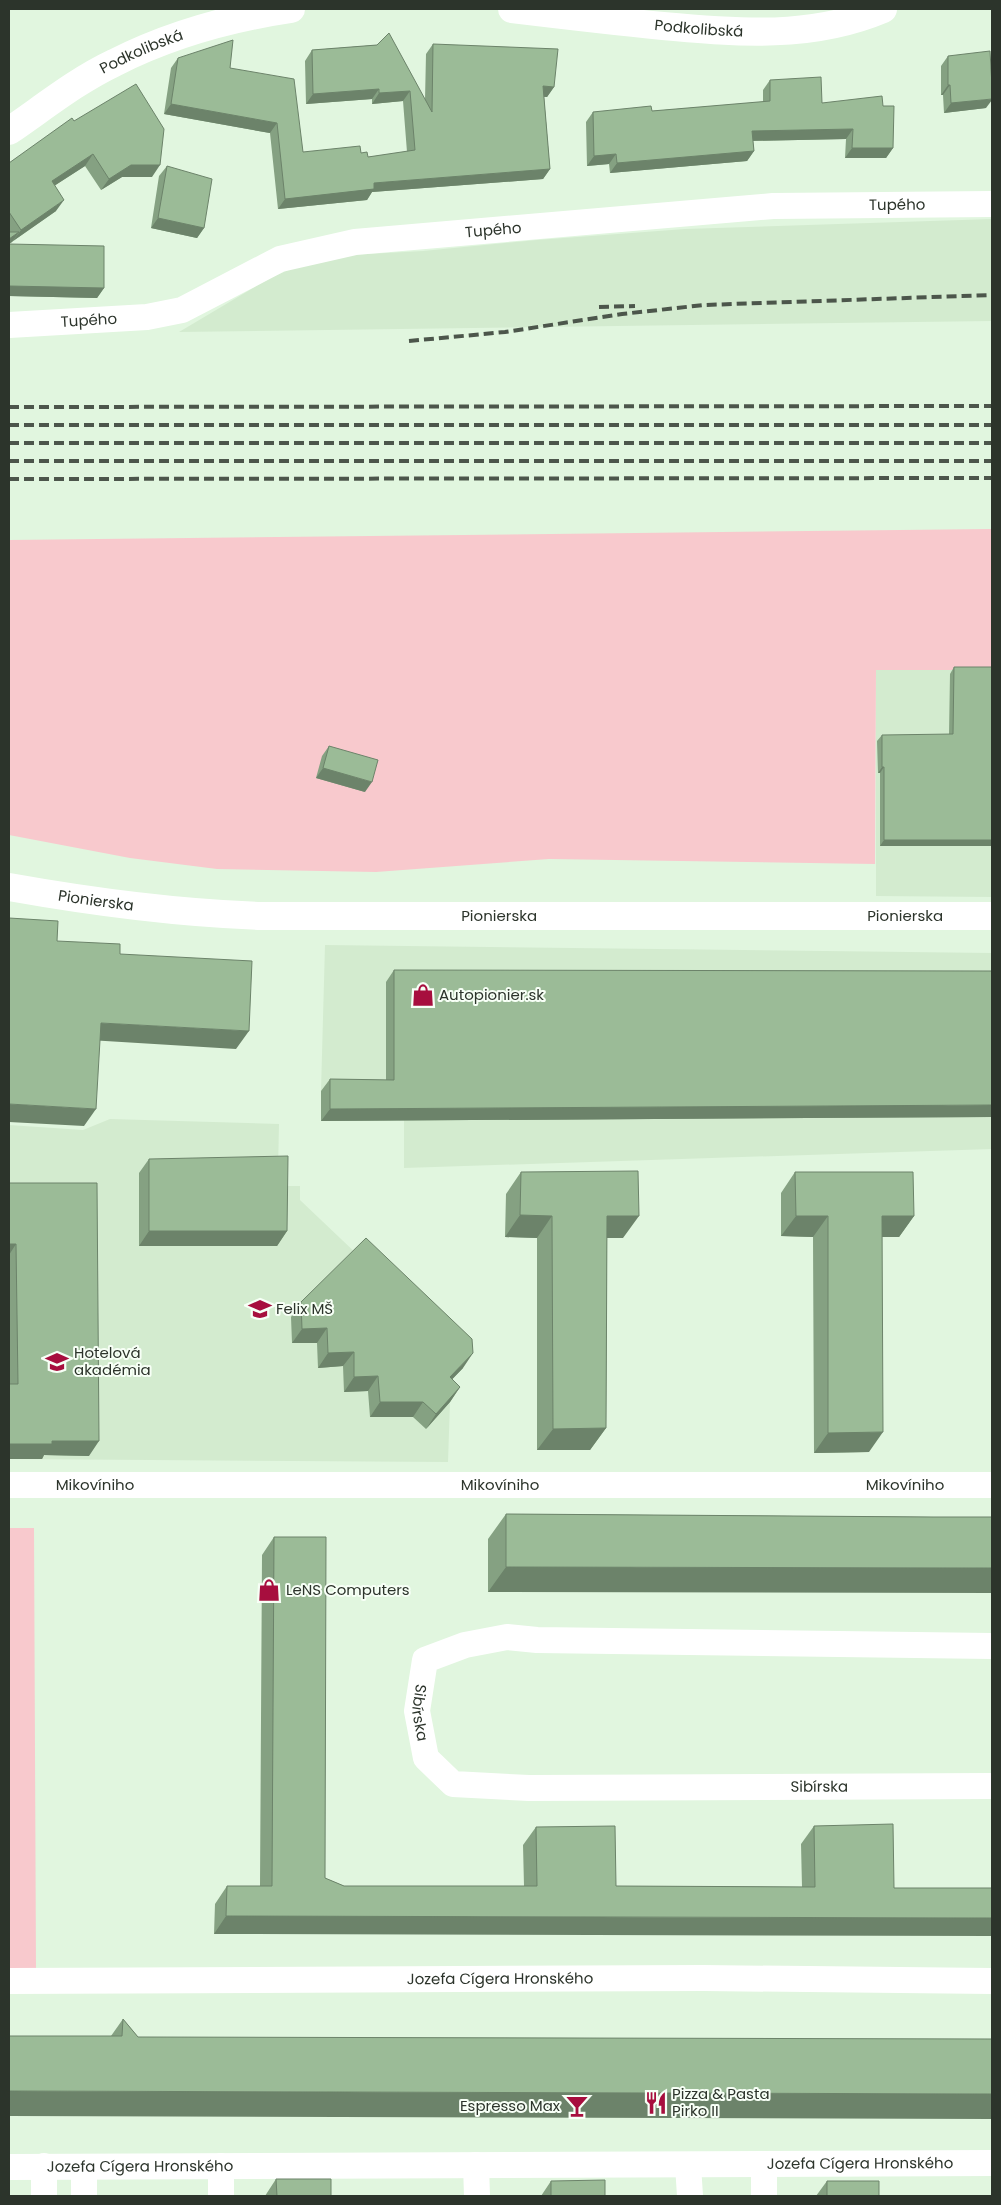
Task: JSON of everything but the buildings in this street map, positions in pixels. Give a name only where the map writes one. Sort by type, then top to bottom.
[{"type":"street","name":"Podkolibská","points":[[9,132],[83,80],[131,55],[203,27],[291,9]]},
{"type":"street","name":"Podkolibská","points":[[512,9],[709,30],[783,32],[851,22],[883,9]]},
{"type":"street","name":"Tupého","points":[[9,325],[148,317],[182,310],[280,259],[355,242],[773,206],[992,204]]},
{"type":"street","name":"Pionierska","points":[[9,887],[113,904],[236,915],[992,916]]},
{"type":"street","name":"Mikovíniho","points":[[9,1485],[992,1485]]},
{"type":"street","name":"Sibírska","points":[[992,1646],[537,1640],[507,1637],[464,1645],[426,1660],[417,1711],[426,1758],[452,1784],[529,1788],[992,1786]]},
{"type":"street","name":"Jozefa Cígera Hronského","points":[[9,1981],[703,1978],[992,1981]]},
{"type":"street","name":"Jozefa Cígera Hronského","points":[[9,2167],[992,2163]]},
{"type":"street","points":[[764,2164],[764,2196]]},
{"type":"street","points":[[476,2165],[477,2196]]},
{"type":"street","points":[[688,2165],[690,2196]]},
{"type":"street","points":[[44,2166],[44,2196]]},
{"type":"street","points":[[221,2166],[221,2196]]},
{"type":"street","points":[[84,2167],[84,2196]]},
{"type":"shaded area","points":[[992,219],[992,321],[179,332],[270,278],[307,262],[349,255],[423,251],[685,229]]},
{"type":"shaded area","points":[[992,529],[992,670],[876,670],[875,864],[549,859],[376,872],[217,869],[130,858],[9,835],[9,540]]},
{"type":"shaded area","points":[[876,670],[992,670],[992,897],[876,896]]},
{"type":"shaded area","points":[[325,945],[992,953],[992,1149],[404,1168],[404,1092],[321,1091]]},
{"type":"shaded area","points":[[110,1119],[279,1124],[278,1170],[285,1186],[300,1186],[300,1200],[462,1354],[463,1368],[440,1392],[450,1402],[448,1462],[9,1459],[9,1125],[83,1130]]},
{"type":"shaded area","points":[[9,1528],[34,1528],[36,1971],[9,1971]]},
{"type":"railway","points":[[409,341],[505,332],[622,314],[704,305],[992,295]]},
{"type":"railway","points":[[599,307],[635,306]]},
{"type":"railway","points":[[9,407],[992,406]]},
{"type":"railway","points":[[9,425],[992,425]]},
{"type":"railway","points":[[9,443],[992,443]]},
{"type":"railway","points":[[9,461],[992,461]]},
{"type":"railway","points":[[9,479],[992,478]]},
{"type":"place","name":"Autopionier.sk","points":[[423,995]]},
{"type":"place","name":"Felix MŠ","points":[[260,1309]]},
{"type":"place","name":"Hotelová akadémia","points":[[57,1362]]},
{"type":"place","name":"LeNS Computers","points":[[269,1590]]},
{"type":"place","name":"Pizza & Pasta Pirko II","points":[[656,2103]]},
{"type":"place","name":"Espresso Max","points":[[577,2106]]}]
